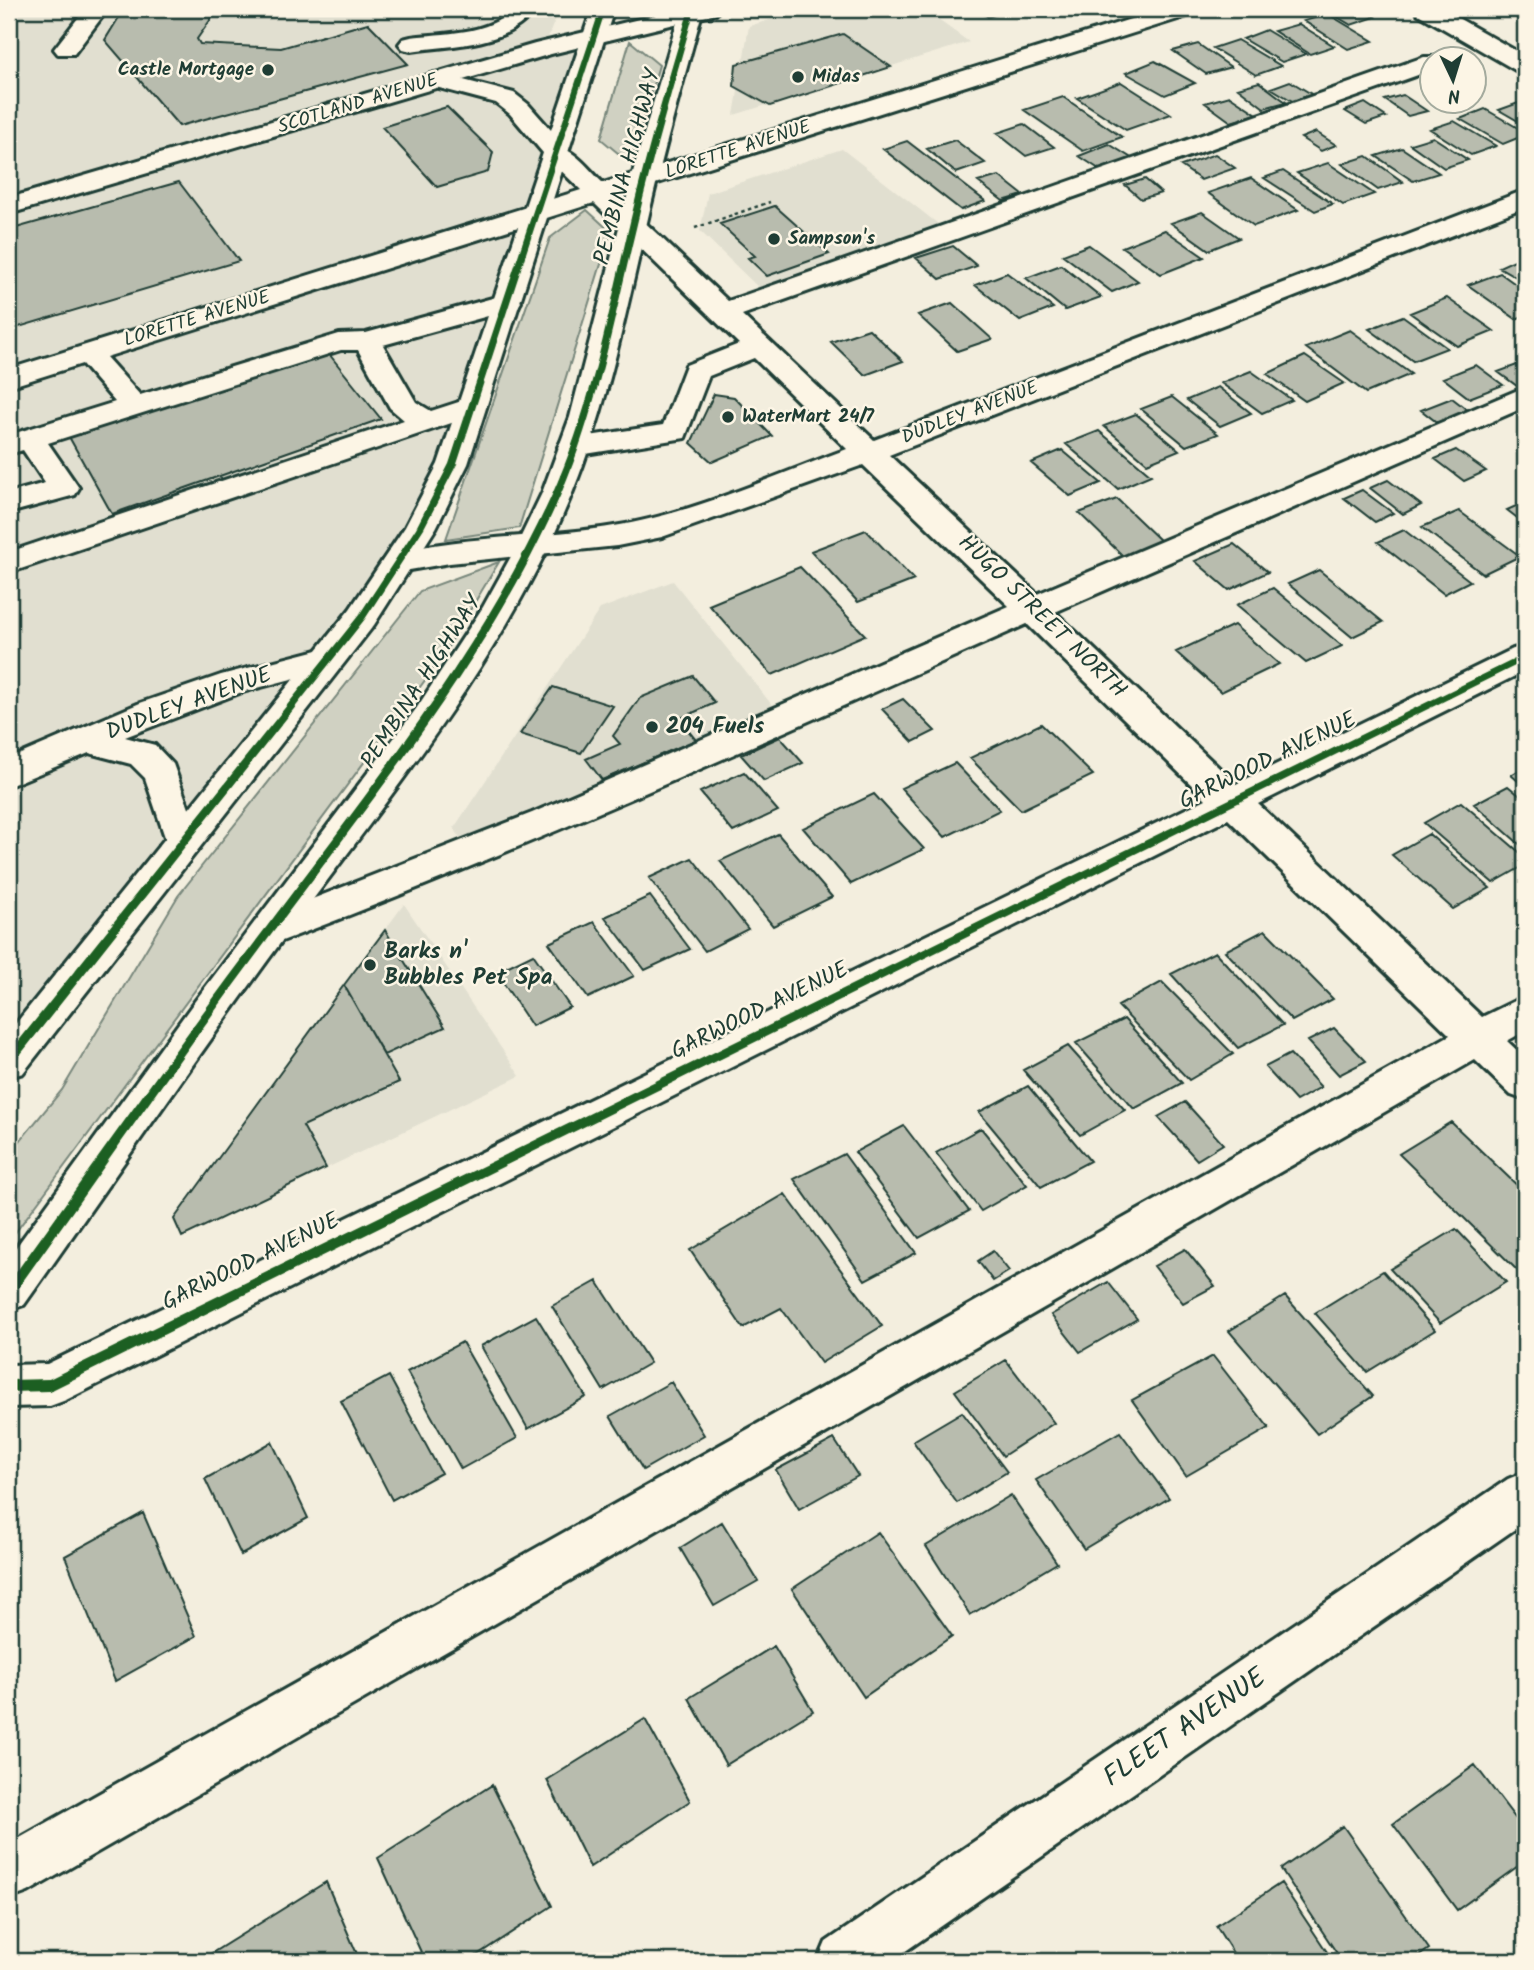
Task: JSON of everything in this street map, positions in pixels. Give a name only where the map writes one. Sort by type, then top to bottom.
[{"type":"street","points":[[66,49],[97,9]]},
{"type":"street","points":[[411,44],[496,30],[513,22],[524,9]]},
{"type":"street","points":[[9,1062],[362,617],[420,528],[453,464],[603,9]]},
{"type":"street","name":"LORETTE AVENUE","points":[[9,378],[1186,9]]},
{"type":"street","points":[[1426,9],[1525,66]]},
{"type":"street","name":"SCOTLAND AVENUE","points":[[9,206],[436,80],[595,35],[697,10]]},
{"type":"street","name":"PEMBINA HIGHWAY","points":[[9,1291],[269,930],[378,787],[486,627],[532,544],[557,492],[573,447],[634,227],[643,180],[697,10]]},
{"type":"street","points":[[1477,46],[1512,34]]},
{"type":"street","points":[[724,312],[1418,67]]},
{"type":"street","name":"HUGO STREET NORTH","points":[[436,80],[505,98],[519,109],[557,153],[1525,1083]]},
{"type":"street","name":"DUDLEY AVENUE","points":[[398,562],[450,552],[617,536],[662,527],[869,452],[1525,198]]},
{"type":"street","points":[[9,503],[64,488],[20,442],[339,342],[367,341],[507,302]]},
{"type":"street","points":[[367,341],[405,408],[427,421]]},
{"type":"street","points":[[573,447],[675,432],[696,371],[759,346]]},
{"type":"street","points":[[88,353],[134,406]]},
{"type":"street","points":[[269,930],[417,876],[795,715],[1032,609],[1525,396]]},
{"type":"street","points":[[9,563],[471,407]]},
{"type":"street","name":"GARWOOD AVENUE","points":[[9,1386],[50,1385],[1525,657]]},
{"type":"street","name":"DUDLEY AVENUE","points":[[9,773],[152,712],[233,683],[329,658]]},
{"type":"street","name":"DUDLEY AVENUE","points":[[90,740],[143,754],[161,773],[183,842]]},
{"type":"street","points":[[9,1873],[1525,1012]]},
{"type":"street","name":"FLEET AVENUE","points":[[845,1961],[1525,1495]]},
{"type":"path","points":[[694,228],[770,202]]},
{"type":"path","points":[[737,213],[742,217]]},
{"type":"shaded area","points":[[9,9],[559,9],[544,48],[595,35],[433,503],[9,1061]]},
{"type":"shaded area","points":[[807,9],[923,9],[969,42],[734,115],[749,26]]},
{"type":"shaded area","points":[[630,41],[659,65],[630,163],[601,139]]},
{"type":"shaded area","points":[[842,149],[942,227],[760,289],[700,231],[708,193]]},
{"type":"shaded area","points":[[587,210],[611,232],[519,528],[446,539],[550,238]]},
{"type":"shaded area","points":[[499,562],[440,660],[9,1241],[9,1154],[62,1090],[178,896],[420,591]]},
{"type":"shaded area","points":[[673,581],[776,710],[464,844],[454,828],[600,609]]},
{"type":"shaded area","points":[[404,904],[520,1076],[182,1237],[174,1219]]},
{"type":"building","points":[[124,9],[218,9],[197,39],[200,44],[281,48],[368,23],[408,64],[179,126],[105,40]]},
{"type":"building","points":[[977,9],[1015,9],[988,17]]},
{"type":"building","points":[[1324,9],[1362,9],[1375,17],[1351,25]]},
{"type":"building","points":[[1328,14],[1373,41],[1348,49],[1304,21]]},
{"type":"building","points":[[1299,24],[1334,46],[1310,54],[1274,31]]},
{"type":"building","points":[[1266,30],[1306,54],[1282,62],[1243,39]]},
{"type":"building","name":"Midas","points":[[843,34],[891,67],[770,106],[734,86],[736,64]]},
{"type":"building","points":[[1237,40],[1281,66],[1256,75],[1213,48]]},
{"type":"building","points":[[1198,44],[1231,67],[1206,74],[1173,51]]},
{"type":"building","points":[[1155,61],[1195,83],[1165,95],[1126,73]]},
{"type":"building","points":[[1290,81],[1313,95],[1294,102],[1271,88]]},
{"type":"building","points":[[1121,82],[1171,114],[1126,130],[1077,98]]},
{"type":"building","points":[[1259,82],[1286,102],[1264,108],[1238,88]]},
{"type":"building","points":[[1403,95],[1418,105],[1418,113],[1408,116],[1385,100]]},
{"type":"building","points":[[1230,96],[1257,114],[1231,122],[1205,103]]},
{"type":"building","points":[[1063,97],[1122,137],[1083,151],[1024,110]]},
{"type":"building","points":[[1521,102],[1525,104],[1525,125],[1499,110]]},
{"type":"building","points":[[1365,103],[1386,117],[1366,124],[1345,111]]},
{"type":"building","points":[[447,107],[493,152],[488,172],[437,187],[382,127]]},
{"type":"building","points":[[1488,111],[1525,132],[1525,135],[1503,144],[1460,119],[1468,116],[1488,116]]},
{"type":"building","points":[[1454,121],[1496,146],[1471,155],[1430,129]]},
{"type":"building","points":[[1024,124],[1054,147],[1026,156],[997,133]]},
{"type":"building","points":[[1316,132],[1336,145],[1321,151],[1301,138]]},
{"type":"building","points":[[1433,137],[1468,160],[1444,168],[1410,144]]},
{"type":"building","points":[[955,140],[985,163],[956,173],[927,149]]},
{"type":"building","points":[[907,141],[985,201],[961,210],[883,149]]},
{"type":"building","points":[[1109,144],[1133,159],[1102,171],[1079,156]]},
{"type":"building","points":[[1402,148],[1439,173],[1413,181],[1376,156]]},
{"type":"building","points":[[1215,154],[1235,168],[1201,180],[1181,166]]},
{"type":"building","points":[[1367,156],[1403,182],[1378,190],[1342,164]]},
{"type":"building","points":[[1328,163],[1374,194],[1343,205],[1297,173]]},
{"type":"building","points":[[1283,171],[1333,204],[1315,211],[1264,178]]},
{"type":"building","points":[[999,176],[1023,195],[1003,201],[978,182]]},
{"type":"building","points":[[1251,178],[1298,210],[1254,226],[1208,193]]},
{"type":"building","points":[[1145,179],[1161,193],[1141,199],[1125,185]]},
{"type":"building","points":[[179,182],[239,261],[9,330],[9,230]]},
{"type":"building","name":"Sampson's","points":[[775,206],[829,254],[767,276],[748,258],[755,256],[720,224]]},
{"type":"building","points":[[1202,212],[1239,238],[1209,250],[1171,223]]},
{"type":"building","points":[[1165,230],[1204,257],[1161,274],[1122,247]]},
{"type":"building","points":[[1089,245],[1138,281],[1112,292],[1063,255]]},
{"type":"building","points":[[953,246],[977,266],[940,279],[916,258]]},
{"type":"building","points":[[1523,256],[1525,282],[1499,267]]},
{"type":"building","points":[[1061,265],[1101,297],[1065,310],[1026,278]]},
{"type":"building","points":[[1007,273],[1053,308],[1020,321],[975,285]]},
{"type":"building","points":[[1500,273],[1525,291],[1525,315],[1516,319],[1468,285]]},
{"type":"building","points":[[1447,298],[1494,331],[1457,346],[1410,313]]},
{"type":"building","points":[[952,303],[992,339],[957,351],[918,315]]},
{"type":"building","points":[[1403,316],[1447,348],[1413,361],[1369,329]]},
{"type":"building","points":[[869,329],[903,361],[865,375],[831,342]]},
{"type":"building","points":[[1350,330],[1411,374],[1366,393],[1306,348]]},
{"type":"building","points":[[325,349],[381,419],[112,514],[68,435]]},
{"type":"building","points":[[1305,356],[1344,383],[1305,401],[1267,374]]},
{"type":"building","points":[[1525,362],[1525,383],[1517,386],[1498,372]]},
{"type":"building","points":[[1476,365],[1503,385],[1469,398],[1443,378]]},
{"type":"building","points":[[1251,371],[1292,400],[1262,413],[1221,383]]},
{"type":"building","points":[[1218,387],[1251,413],[1220,426],[1187,400]]},
{"type":"building","name":"WaterMart 24/7","points":[[714,394],[734,397],[772,436],[712,462],[691,443]]},
{"type":"building","points":[[1172,397],[1218,434],[1186,446],[1141,409]]},
{"type":"building","points":[[1452,398],[1470,412],[1439,424],[1421,410]]},
{"type":"building","points":[[1136,414],[1179,450],[1147,463],[1104,426]]},
{"type":"building","points":[[1099,431],[1151,475],[1118,489],[1066,444]]},
{"type":"building","points":[[1062,450],[1101,483],[1070,496],[1031,463]]},
{"type":"building","points":[[1456,450],[1486,471],[1464,481],[1435,459]]},
{"type":"building","points":[[1388,480],[1421,505],[1403,514],[1370,488]]},
{"type":"building","points":[[1362,490],[1393,513],[1375,522],[1344,498]]},
{"type":"building","points":[[1117,499],[1163,543],[1125,558],[1079,513]]},
{"type":"building","points":[[1525,502],[1525,524],[1507,510]]},
{"type":"building","points":[[1459,511],[1520,556],[1483,574],[1422,527]]},
{"type":"building","points":[[866,530],[914,580],[858,602],[811,551]]},
{"type":"building","points":[[1404,530],[1470,581],[1444,594],[1378,542]]},
{"type":"building","points":[[1234,544],[1268,572],[1229,590],[1195,561]]},
{"type":"building","points":[[800,567],[865,635],[772,675],[709,605]]},
{"type":"building","points":[[1319,570],[1383,622],[1352,637],[1288,584]]},
{"type":"building","points":[[1273,588],[1342,646],[1306,663],[1237,605]]},
{"type":"building","points":[[1234,625],[1279,664],[1221,692],[1176,652]]},
{"type":"building","name":"204 Fuels","points":[[693,676],[715,703],[679,719],[696,740],[602,780],[586,759],[620,744],[613,736],[640,698]]},
{"type":"building","points":[[553,687],[613,706],[581,753],[520,734]]},
{"type":"building","points":[[903,699],[935,731],[913,742],[882,709]]},
{"type":"building","points":[[1041,724],[1093,775],[1021,810],[970,758]]},
{"type":"building","points":[[780,737],[803,763],[764,781],[741,755]]},
{"type":"building","points":[[955,763],[1000,810],[945,837],[901,788]]},
{"type":"building","points":[[1525,767],[1525,787],[1511,775]]},
{"type":"building","points":[[744,772],[778,811],[733,832],[700,792]]},
{"type":"building","points":[[1508,786],[1525,800],[1525,849],[1474,804]]},
{"type":"building","points":[[874,794],[924,849],[851,884],[803,828]]},
{"type":"building","points":[[1461,802],[1525,857],[1525,865],[1493,883],[1424,823]]},
{"type":"building","points":[[778,834],[832,897],[773,926],[720,861]]},
{"type":"building","points":[[1429,834],[1490,888],[1453,909],[1392,855]]},
{"type":"building","points":[[692,858],[748,929],[705,951],[649,878]]},
{"type":"building","points":[[650,896],[690,949],[645,970],[605,917]]},
{"type":"building","points":[[594,922],[634,976],[588,998],[549,943]]},
{"type":"building","points":[[385,930],[445,1027],[384,1055],[344,985]]},
{"type":"building","points":[[1265,930],[1333,999],[1292,1021],[1225,951]]},
{"type":"building","points":[[1215,952],[1283,1025],[1238,1048],[1171,974]]},
{"type":"building","points":[[533,954],[570,1007],[532,1026],[496,972]]},
{"type":"building","points":[[1162,982],[1233,1054],[1189,1080],[1118,1006]]},
{"type":"building","points":[[344,985],[399,1082],[303,1126],[326,1168],[182,1237],[174,1219]]},
{"type":"building","points":[[1124,1019],[1182,1083],[1134,1109],[1076,1043]]},
{"type":"building","points":[[1334,1028],[1366,1061],[1339,1075],[1308,1041]]},
{"type":"building","points":[[1068,1046],[1125,1110],[1080,1135],[1023,1070]]},
{"type":"building","points":[[1290,1054],[1321,1087],[1296,1101],[1265,1067]]},
{"type":"building","points":[[1028,1086],[1090,1161],[1041,1187],[979,1112]]},
{"type":"building","points":[[1185,1102],[1223,1144],[1197,1160],[1158,1117]]},
{"type":"building","points":[[1451,1122],[1525,1193],[1525,1272],[1522,1275],[1399,1154]]},
{"type":"building","points":[[904,1126],[969,1211],[919,1238],[855,1152]]},
{"type":"building","points":[[981,1128],[1027,1185],[981,1211],[936,1153]]},
{"type":"building","points":[[844,1154],[916,1253],[865,1280],[794,1179]]},
{"type":"building","points":[[785,1194],[882,1326],[821,1363],[781,1308],[743,1328],[690,1250]]},
{"type":"building","points":[[1456,1229],[1506,1282],[1440,1323],[1390,1269]]},
{"type":"building","points":[[1185,1249],[1215,1286],[1183,1303],[1154,1266]]},
{"type":"building","points":[[993,1251],[1009,1271],[993,1281],[978,1261]]},
{"type":"building","points":[[1383,1271],[1435,1330],[1367,1372],[1315,1313]]},
{"type":"building","points":[[597,1281],[650,1363],[603,1390],[552,1306]]},
{"type":"building","points":[[1108,1282],[1137,1319],[1080,1352],[1051,1315]]},
{"type":"building","points":[[1285,1296],[1373,1396],[1317,1434],[1229,1331]]},
{"type":"building","points":[[536,1316],[586,1397],[528,1429],[481,1346]]},
{"type":"building","points":[[462,1342],[517,1438],[461,1469],[407,1372]]},
{"type":"building","points":[[1213,1356],[1269,1428],[1186,1476],[1132,1400]]},
{"type":"building","points":[[1006,1360],[1054,1423],[1003,1456],[955,1391]]},
{"type":"building","points":[[389,1376],[441,1473],[392,1500],[341,1401]]},
{"type":"building","points":[[671,1382],[704,1435],[643,1470],[610,1416]]},
{"type":"building","points":[[962,1412],[1007,1472],[957,1503],[913,1441]]},
{"type":"building","points":[[1120,1432],[1169,1498],[1084,1549],[1036,1480]]},
{"type":"building","points":[[834,1439],[858,1476],[799,1509],[776,1470]]},
{"type":"building","points":[[272,1442],[308,1518],[241,1555],[205,1479]]},
{"type":"building","points":[[1011,1495],[1057,1563],[970,1615],[926,1546]]},
{"type":"building","points":[[143,1513],[196,1636],[115,1681],[65,1556]]},
{"type":"building","points":[[722,1522],[758,1581],[714,1606],[680,1548]]},
{"type":"building","points":[[878,1532],[952,1636],[864,1697],[792,1589]]},
{"type":"building","points":[[774,1646],[813,1711],[726,1765],[689,1698]]},
{"type":"building","points":[[645,1719],[690,1801],[590,1867],[547,1780]]},
{"type":"building","points":[[1475,1765],[1525,1831],[1525,1861],[1457,1910],[1393,1824]]},
{"type":"building","points":[[492,1785],[552,1906],[468,1961],[425,1961],[378,1858]]},
{"type":"building","points":[[1343,1826],[1429,1949],[1412,1961],[1342,1961],[1281,1869]]},
{"type":"building","points":[[326,1882],[360,1961],[205,1961],[204,1958]]},
{"type":"building","points":[[1281,1883],[1333,1961],[1238,1961],[1216,1926]]},
{"type":"cycle path","points":[[9,1061],[362,617],[420,528],[453,464],[603,9]]},
{"type":"cycle path","points":[[9,1291],[206,1016],[428,717],[498,608],[529,551],[557,493],[585,417],[649,158],[692,9]]},
{"type":"cycle path","points":[[9,1386],[50,1385],[1525,657]]},
{"type":"place","name":"Castle Mortgage","points":[[268,70]]},
{"type":"place","name":"Midas","points":[[798,77]]},
{"type":"place","name":"Sampson's","points":[[774,239]]},
{"type":"place","name":"WaterMart 24/7","points":[[728,417]]},
{"type":"place","name":"204 Fuels","points":[[652,727]]},
{"type":"place","name":"Barks n' Bubbles Pet Spa","points":[[370,965]]}]
